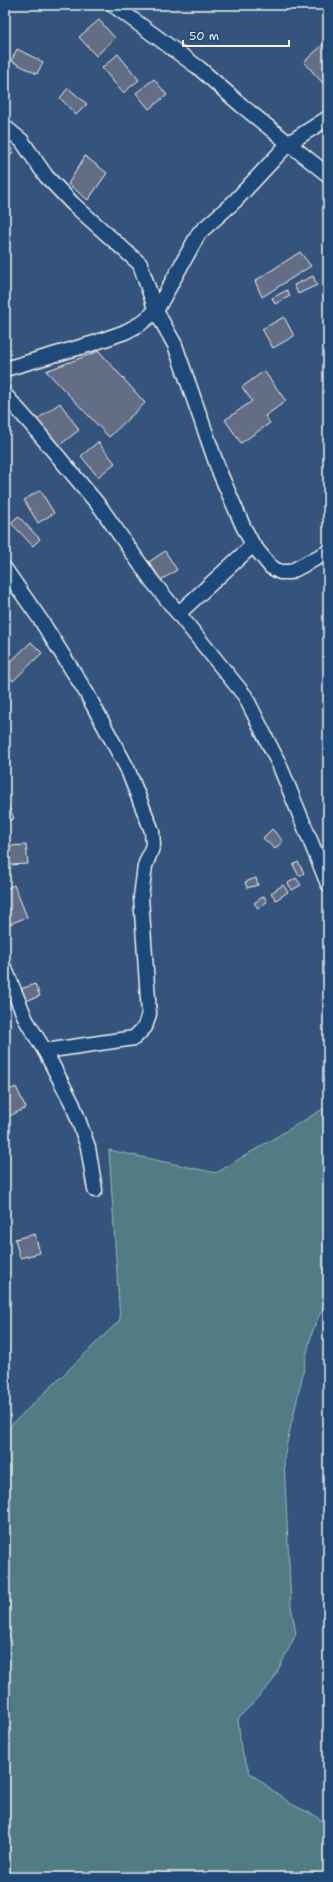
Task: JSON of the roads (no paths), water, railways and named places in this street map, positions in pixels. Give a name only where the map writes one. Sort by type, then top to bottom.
[{"type":"street","points":[[113,5],[199,68],[240,105],[328,175]]},
{"type":"street","points":[[5,369],[91,344],[125,332],[140,324],[156,311],[199,233],[235,201],[289,143],[328,118]]},
{"type":"street","points":[[5,127],[22,141],[46,176],[94,223],[140,264],[156,311],[176,345],[219,471],[253,545],[271,567],[280,572],[290,572],[328,552]]},
{"type":"street","points":[[5,395],[101,508],[152,581],[245,696],[279,764],[328,884]]},
{"type":"street","points":[[179,613],[253,545]]},
{"type":"street","points":[[5,569],[42,622],[86,692],[127,768],[152,831],[153,845],[145,866],[141,897],[149,1014],[145,1027],[134,1038],[45,1051]]},
{"type":"street","points":[[5,968],[26,1020],[45,1051],[74,1105],[88,1146],[95,1190]]}]
